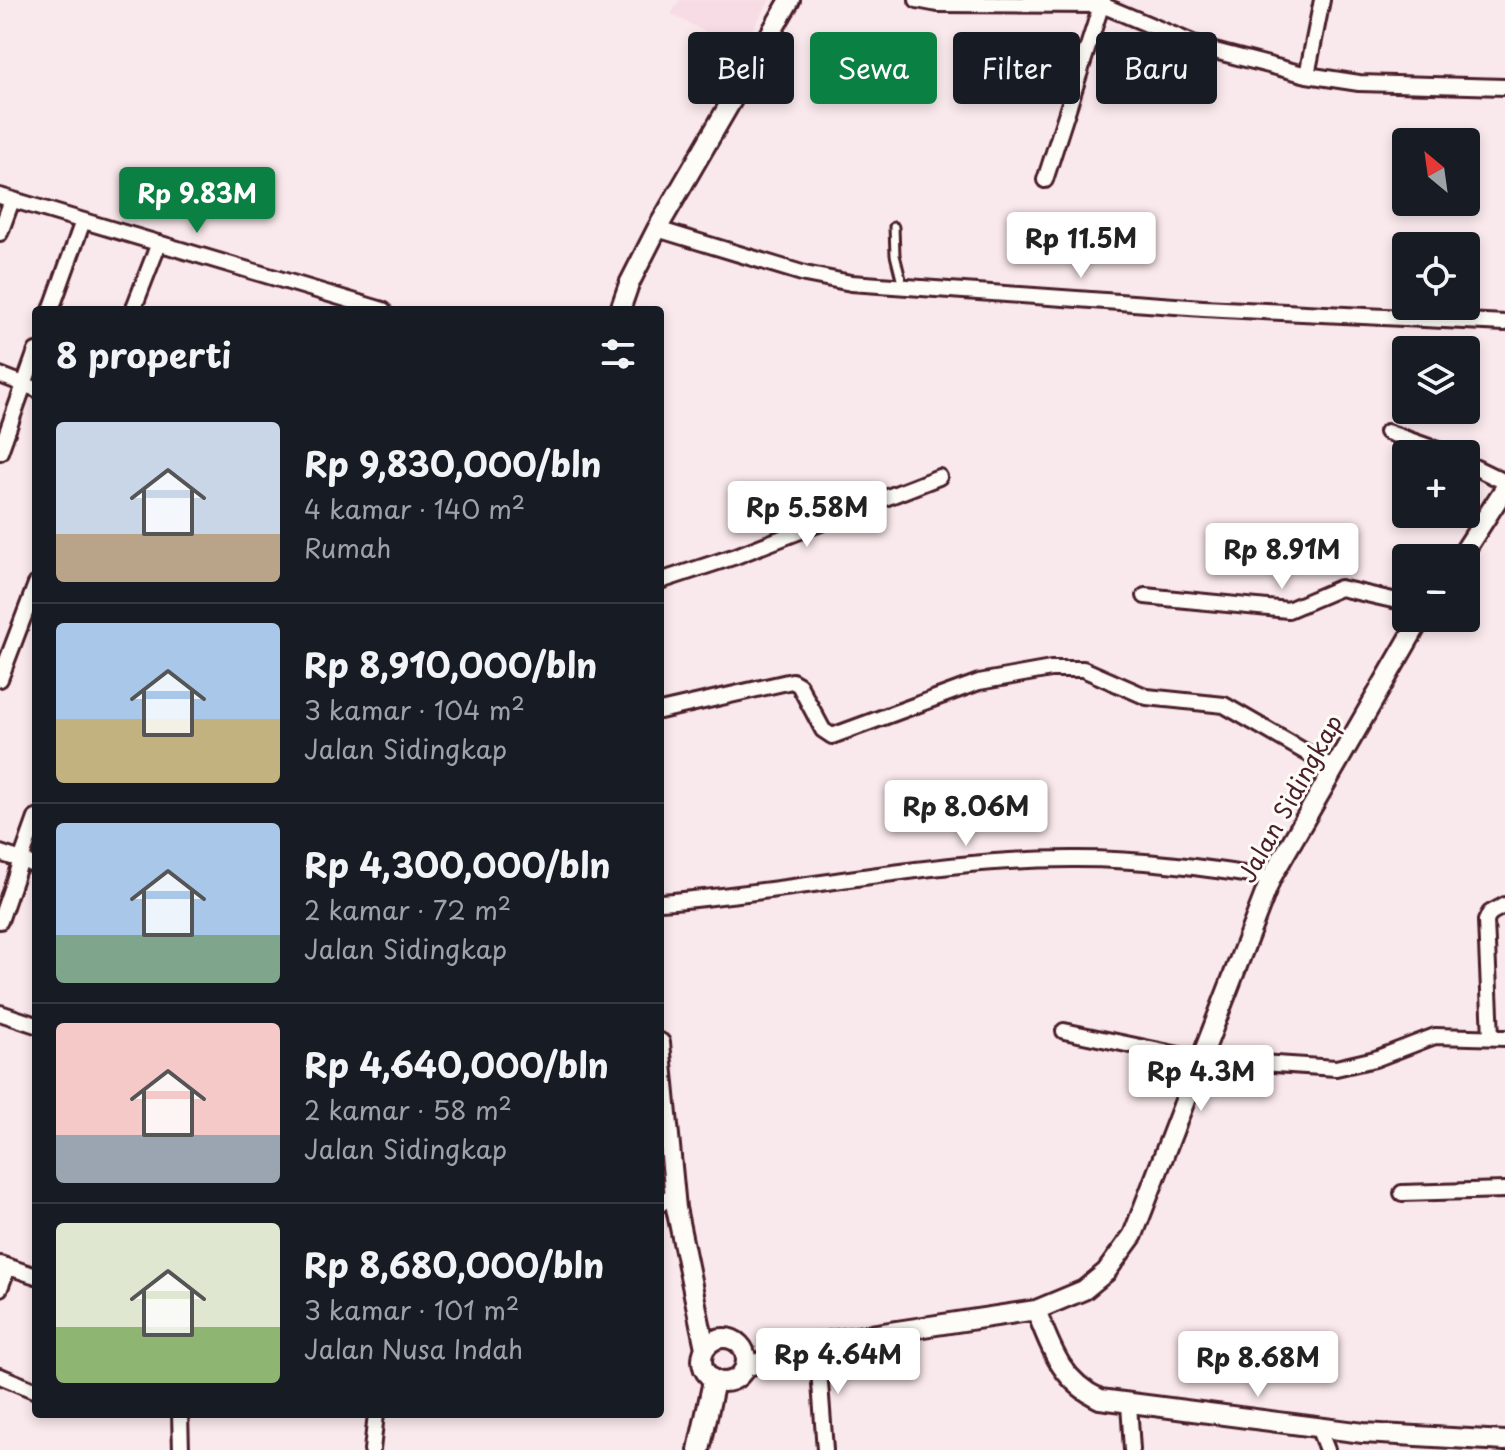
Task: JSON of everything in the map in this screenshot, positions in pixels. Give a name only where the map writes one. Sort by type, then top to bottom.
[{"type":"main road","points":[[699,1450],[720,1382]]},
{"type":"street","points":[[621,306],[657,229],[790,0]]},
{"type":"street","points":[[917,0],[938,4],[1103,2],[1207,49],[1307,75],[1359,83],[1505,87]]},
{"type":"street","points":[[1307,75],[1322,0]]},
{"type":"street","points":[[1045,180],[1103,2]]},
{"type":"street","points":[[0,232],[6,198],[370,306]]},
{"type":"street","points":[[52,306],[83,221]]},
{"type":"street","points":[[657,229],[805,274],[851,283],[1203,308],[1505,323]]},
{"type":"street","points":[[135,306],[159,243]]},
{"type":"street","points":[[0,375],[30,387],[0,452]]},
{"type":"street","points":[[1387,432],[1410,440]]},
{"type":"street","points":[[1469,544],[1505,485],[1480,471]]},
{"type":"street","points":[[664,580],[736,556],[939,477]]},
{"type":"street","points":[[1145,596],[1288,610],[1340,588],[1392,600]]},
{"type":"street","points":[[0,679],[7,640],[32,592]]},
{"type":"street","name":"Jalan Sidingkap","points":[[744,1358],[817,1343],[1036,1310],[1084,1290],[1122,1254],[1133,1235],[1198,1059],[1271,878],[1413,632]]},
{"type":"street","points":[[664,710],[792,681],[799,685],[823,730],[832,736],[979,682],[1051,669],[1083,669],[1147,697],[1224,705],[1335,769]]},
{"type":"street","points":[[0,921],[32,829]]},
{"type":"street","points":[[0,853],[32,864]]},
{"type":"street","points":[[664,901],[842,878],[1077,859],[1164,862],[1271,878]]},
{"type":"street","points":[[1064,1031],[1198,1059],[1336,1068],[1375,1059],[1435,1036],[1498,1038],[1486,921],[1490,913],[1505,905]]},
{"type":"street","points":[[0,1013],[32,1024]]},
{"type":"street","points":[[664,1132],[667,1198],[694,1307],[713,1343]]},
{"type":"street","points":[[1402,1193],[1505,1190]]},
{"type":"street","points":[[0,1288],[4,1266],[32,1275]]},
{"type":"street","points":[[1036,1310],[1055,1358],[1069,1378],[1083,1391],[1100,1399],[1435,1445],[1505,1441]]},
{"type":"street","points":[[734,1340],[744,1358],[739,1378],[720,1382],[702,1367],[713,1343],[734,1340]]},
{"type":"street","points":[[817,1343],[825,1450]]},
{"type":"street","points":[[0,1376],[32,1389]]},
{"type":"street","points":[[1129,1404],[1132,1450]]},
{"type":"street","points":[[180,1418],[181,1450]]},
{"type":"street","points":[[372,1450],[376,1418]]},
{"type":"street","points":[[1318,1427],[1327,1450]]},
{"type":"lane","points":[[894,227],[895,255],[903,287]]},
{"type":"shaded area","points":[[679,0],[770,0],[751,32],[706,32],[671,14]]}]
